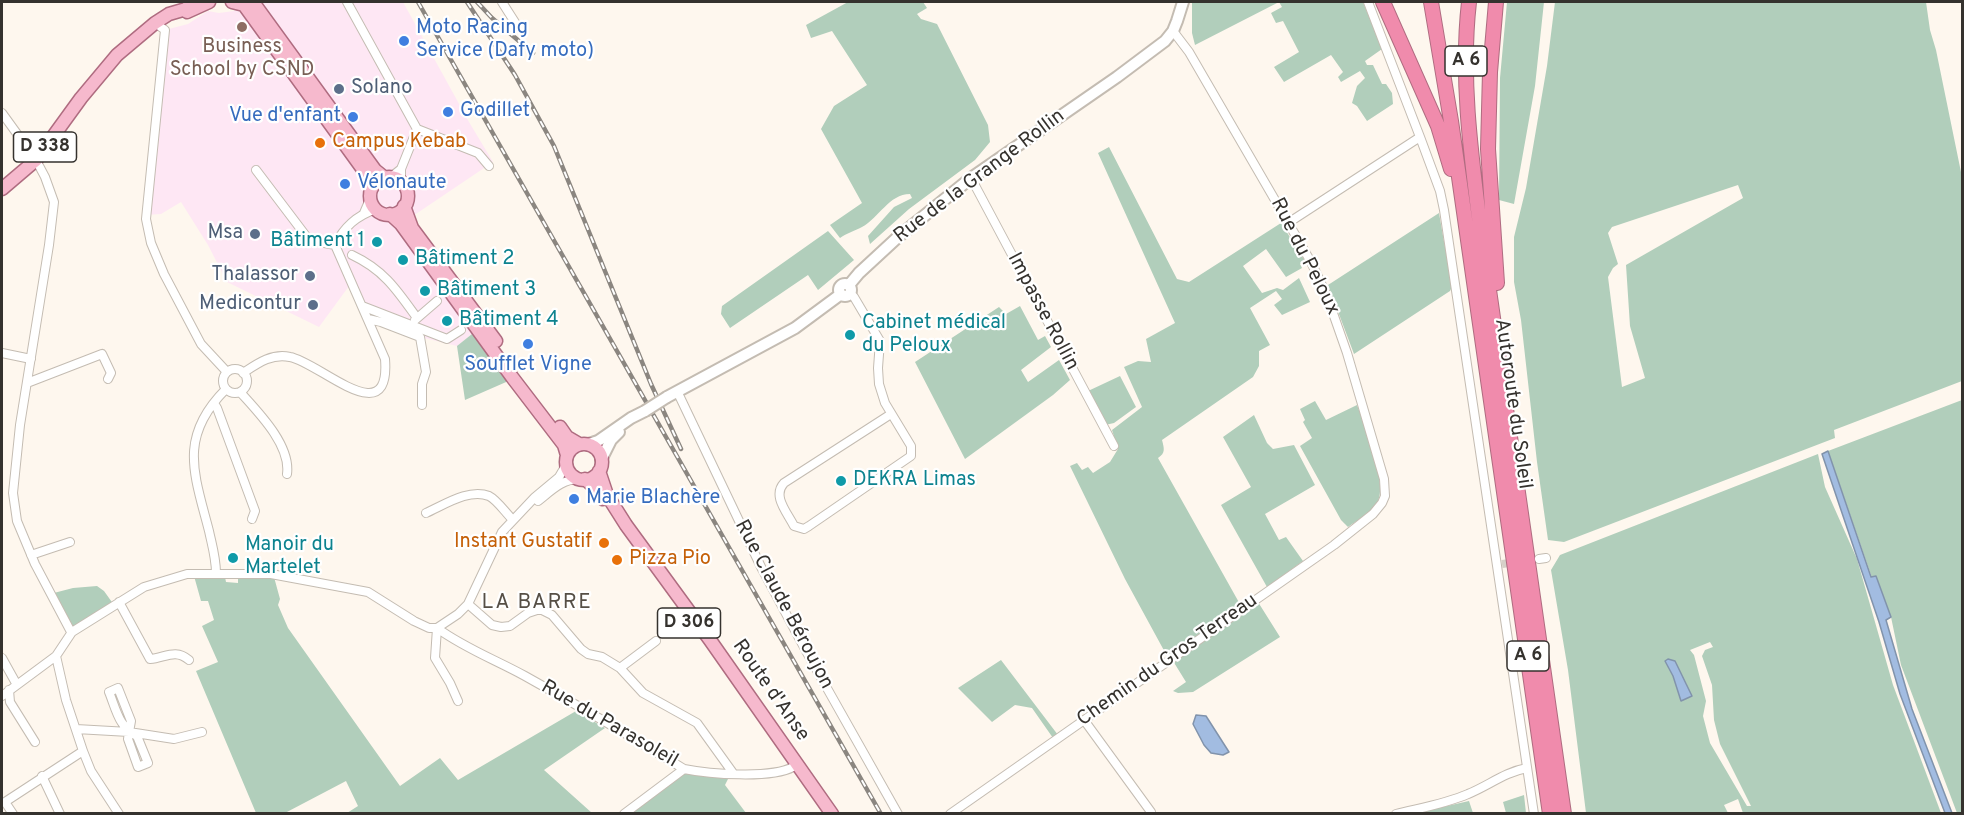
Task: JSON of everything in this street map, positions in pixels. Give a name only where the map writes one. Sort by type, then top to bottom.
[{"type":"highway","points":[[1383,2],[1430,105],[1443,141],[1455,190],[1494,417]]},
{"type":"highway","name":"Autoroute du Soleil","points":[[1431,2],[1451,121],[1550,813]]},
{"type":"highway","name":"Autoroute du Soleil","points":[[1469,2],[1466,66],[1471,147],[1482,241],[1564,813]]},
{"type":"highway","points":[[1496,2],[1490,72],[1488,149],[1503,346],[1503,381]]},
{"type":"main road","name":"D 338","points":[[2,189],[36,160],[81,98],[117,55],[155,23],[169,14],[186,9],[193,2]]},
{"type":"main road","points":[[155,23],[209,2]]},
{"type":"main road","points":[[216,2],[244,5],[367,175],[370,202],[381,213],[398,212],[404,206],[407,193],[395,176],[375,170],[253,2]]},
{"type":"main road","points":[[1175,33],[1183,2]]},
{"type":"main road","points":[[1175,33],[1183,25],[1187,2]]},
{"type":"main road","name":"Rue de la Grange Rollin","points":[[584,444],[598,441],[672,394],[795,328],[846,291],[860,273],[898,237],[971,178],[1118,77],[1175,33]]},
{"type":"main road","points":[[370,202],[378,180],[395,176]]},
{"type":"main road","points":[[390,214],[402,224],[564,445],[570,474],[582,479],[595,475],[600,465],[597,450],[567,437],[412,228],[404,206]]},
{"type":"main road","name":"Rue de la Grange Rollin","points":[[600,465],[611,440],[643,412]]},
{"type":"main road","points":[[567,460],[574,447],[584,444]]},
{"type":"main road","name":"Route d'Anse","points":[[600,465],[607,495],[626,525],[832,813]]},
{"type":"main road","name":"Route d'Anse","points":[[582,479],[595,488],[602,497],[621,528],[691,624],[740,698],[826,813]]},
{"type":"street","points":[[347,2],[417,129],[478,153],[489,166]]},
{"type":"street","points":[[502,2],[516,24]]},
{"type":"street","points":[[1368,2],[1437,184],[1444,210],[1499,564],[1524,768],[1533,813]]},
{"type":"street","points":[[155,23],[165,30],[146,219],[151,243],[164,274],[201,344],[227,372]]},
{"type":"street","name":"Rue du Peloux","points":[[1175,33],[1230,122],[1311,262],[1334,312],[1384,479],[1382,503]]},
{"type":"street","points":[[2,113],[36,160],[54,202],[50,245],[20,425],[13,493],[17,521],[31,555],[71,632],[56,656],[2,696]]},
{"type":"street","points":[[395,176],[417,129]]},
{"type":"street","points":[[1288,223],[1420,138]]},
{"type":"street","points":[[256,170],[309,240],[336,245]]},
{"type":"street","name":"Impasse Rollin","points":[[971,178],[1114,446]]},
{"type":"street","points":[[243,373],[274,356],[291,357],[358,393],[371,393],[381,387],[387,374],[385,358],[336,245],[342,231],[370,202]]},
{"type":"street","points":[[352,255],[374,267],[393,284],[417,318]]},
{"type":"street","points":[[846,291],[858,304],[880,341],[879,384],[891,414],[910,446],[911,456],[808,526],[799,528],[794,526],[778,495],[784,483],[891,414]]},
{"type":"street","points":[[409,324],[436,302]]},
{"type":"street","points":[[363,306],[447,339],[461,330]]},
{"type":"street","points":[[368,319],[420,337],[426,372],[422,384],[422,405]]},
{"type":"street","points":[[2,353],[32,359]]},
{"type":"street","points":[[27,383],[102,354],[111,373],[108,379]]},
{"type":"street","points":[[236,369],[243,373],[246,383],[240,392],[232,393],[226,389],[223,383],[227,372],[236,369]]},
{"type":"street","points":[[216,573],[215,557],[196,483],[193,447],[196,433],[226,389]]},
{"type":"street","points":[[240,392],[272,430],[288,465],[287,474]]},
{"type":"street","name":"Rue Claude Béroujon","points":[[672,394],[806,651],[898,813]]},
{"type":"street","points":[[214,404],[245,479],[255,511],[252,519]]},
{"type":"street","points":[[458,701],[435,658],[437,628],[468,604],[502,532],[512,519],[559,477],[567,460]]},
{"type":"street","points":[[519,513],[563,482],[569,479],[582,479]]},
{"type":"street","points":[[426,513],[462,496],[478,494],[489,497],[512,519]]},
{"type":"street","name":"Chemin du Gros Terreau","points":[[950,813],[1334,545],[1382,503]]},
{"type":"street","points":[[31,555],[70,542]]},
{"type":"street","name":"Rue du Parasoleil","points":[[71,632],[144,588],[176,576],[216,573],[278,575],[368,592],[414,621],[429,628],[437,628],[451,639],[502,663],[684,769],[698,772],[783,773],[793,767]]},
{"type":"street","points":[[119,602],[150,659],[176,653],[189,660]]},
{"type":"street","points":[[468,604],[492,625],[501,627],[510,626],[528,613],[542,610],[552,615],[581,649],[588,654],[602,657],[620,668],[644,693],[697,723],[733,773]]},
{"type":"street","points":[[620,668],[656,641]]},
{"type":"street","points":[[56,656],[66,700],[83,751],[92,771],[119,813]]},
{"type":"street","points":[[2,658],[17,685]]},
{"type":"street","points":[[118,688],[130,721],[129,732],[122,725],[109,692],[118,688]]},
{"type":"street","points":[[9,690],[10,702],[35,742]]},
{"type":"street","points":[[1084,720],[1151,812]]},
{"type":"street","points":[[76,729],[129,732],[174,739],[202,732]]},
{"type":"street","points":[[13,813],[3,803],[83,751]]},
{"type":"street","points":[[1396,813],[1451,801],[1524,768]]},
{"type":"street","points":[[624,813],[684,769]]},
{"type":"street","points":[[42,776],[60,813]]},
{"type":"shaded area","points":[[245,2],[403,2],[493,162],[401,224],[477,330],[457,346],[420,337],[368,319],[352,282],[319,327],[227,282],[208,245],[181,202],[161,214],[146,215],[165,30],[188,24],[208,11],[219,13],[234,11]]},
{"type":"green space","points":[[848,2],[923,2],[927,8],[917,14],[921,19],[937,24],[988,125],[990,142],[975,160],[909,209],[870,244],[868,236],[894,207],[912,198],[910,194],[896,198],[868,223],[840,238],[830,225],[862,203],[821,129],[834,106],[867,85],[832,31],[811,38],[806,25]]},
{"type":"green space","points":[[1192,2],[1279,2],[1195,45],[1192,33]]},
{"type":"green space","points":[[1279,2],[1363,2],[1382,49],[1365,61],[1367,65],[1373,65],[1382,84],[1386,84],[1392,93],[1393,104],[1367,121],[1357,106],[1352,103],[1357,86],[1365,78],[1360,71],[1341,82],[1338,77],[1343,72],[1331,55],[1284,82],[1274,67],[1299,52],[1283,21],[1276,23],[1271,13],[1282,7]]},
{"type":"green space","points":[[1507,2],[1544,2],[1535,86],[1514,204],[1499,200],[1500,78]]},
{"type":"green space","points":[[1555,2],[1926,2],[1962,177],[1962,381],[1834,430],[1835,438],[1564,542],[1548,540],[1521,320],[1514,282],[1514,237],[1526,188],[1547,66]],"holes":[[[1738,185],[1743,198],[1626,265],[1630,326],[1645,378],[1622,387],[1608,277],[1618,264],[1608,233],[1612,227]]]},
{"type":"green space","points":[[1109,147],[1177,279],[1189,282],[1281,223],[1305,261],[1300,264],[1302,268],[1286,277],[1266,249],[1243,266],[1262,293],[1277,288],[1283,290],[1299,278],[1310,302],[1282,315],[1274,305],[1282,299],[1276,291],[1250,308],[1270,345],[1259,351],[1259,366],[1253,377],[1162,440],[1164,448],[1158,458],[1241,606],[1167,656],[1125,579],[1070,466],[1077,463],[1082,470],[1088,467],[1093,473],[1110,462],[1118,449],[1112,430],[1142,407],[1124,367],[1138,361],[1151,362],[1146,339],[1175,323],[1098,153]]},
{"type":"green space","points":[[1439,213],[1452,287],[1450,291],[1354,354],[1328,285]]},
{"type":"green space","points":[[828,231],[854,260],[818,290],[808,275],[730,328],[721,314],[722,306]]},
{"type":"green space","points":[[1020,306],[1038,340],[1045,336],[1051,347],[1021,370],[1028,382],[1059,360],[1070,380],[965,459],[915,362],[999,307],[1006,314]]},
{"type":"green space","points":[[477,330],[513,379],[465,400],[457,346]]},
{"type":"green space","points":[[1120,376],[1136,407],[1114,423],[1105,425],[1088,391]]},
{"type":"green space","points":[[1962,400],[1962,813],[1957,813],[1901,665],[1891,617],[1876,576],[1872,578],[1828,451]]},
{"type":"green space","points":[[1315,401],[1326,420],[1357,405],[1378,470],[1380,495],[1377,503],[1348,527],[1341,520],[1300,446],[1312,438],[1303,422],[1305,420],[1300,409]]},
{"type":"green space","points":[[1254,415],[1267,443],[1273,449],[1294,445],[1315,485],[1265,514],[1279,540],[1286,537],[1303,561],[1267,587],[1221,505],[1251,487],[1223,437]]},
{"type":"green space","points":[[1818,454],[1825,487],[1857,559],[1893,685],[1941,813],[1743,813],[1738,799],[1724,805],[1728,813],[1586,813],[1568,670],[1551,570],[1560,555]],"holes":[[[1710,642],[1713,647],[1705,650],[1702,656],[1712,685],[1714,720],[1720,744],[1751,806],[1747,806],[1710,743],[1703,716],[1706,701],[1694,655],[1690,650]],[[1665,661],[1686,683],[1691,696],[1681,700]]]},
{"type":"green space","points":[[194,576],[225,577],[226,582],[238,583],[238,576],[274,577],[280,599],[278,605],[288,628],[400,786],[440,758],[458,780],[576,711],[605,728],[544,770],[592,813],[347,813],[358,806],[346,781],[285,813],[256,813],[196,671],[218,662],[202,626],[214,620],[208,601],[201,601]]},
{"type":"green space","points":[[97,586],[104,591],[114,605],[71,632],[50,594],[73,588]]},
{"type":"green space","points":[[1258,602],[1280,637],[1193,692],[1173,691],[1186,682],[1173,661]]},
{"type":"green space","points":[[1001,660],[1058,735],[1053,738],[1032,708],[1015,705],[992,722],[958,688]]},
{"type":"green space","points":[[682,772],[729,777],[725,785],[746,813],[628,814]]},
{"type":"green space","points":[[1524,795],[1526,813],[1506,813],[1503,802]]},
{"type":"green space","points":[[1469,801],[1473,813],[1426,814],[1425,811]]},
{"type":"water","points":[[1828,451],[1871,577],[1876,576],[1891,617],[1886,620],[1912,709],[1952,813],[1945,813],[1900,694],[1879,622],[1822,454]]},
{"type":"water","points":[[1668,659],[1675,661],[1692,696],[1681,701],[1673,676],[1665,661]]},
{"type":"water","points":[[1196,715],[1206,716],[1229,752],[1223,755],[1211,753],[1193,724]]},
{"type":"tunnel","points":[[1502,564],[1539,559]]},
{"type":"railway","points":[[418,2],[881,814]]},
{"type":"railway","points":[[467,2],[515,75],[554,146],[651,384],[681,449]]},
{"type":"railway","points":[[477,2],[533,53]]},
{"type":"place","name":"Business School by CSND","points":[[242,27]]},
{"type":"place","name":"Moto Racing Service (Dafy moto)","points":[[404,41]]},
{"type":"place","name":"Solano","points":[[339,89]]},
{"type":"place","name":"Godillet","points":[[448,112]]},
{"type":"place","name":"Vue d'enfant","points":[[353,117]]},
{"type":"place","name":"Campus Kebab","points":[[320,143]]},
{"type":"place","name":"Vélonaute","points":[[345,184]]},
{"type":"place","name":"Msa","points":[[255,234]]},
{"type":"place","name":"Bâtiment 1","points":[[377,242]]},
{"type":"place","name":"Bâtiment 2","points":[[403,260]]},
{"type":"place","name":"Thalassor","points":[[310,276]]},
{"type":"place","name":"Bâtiment 3","points":[[425,291]]},
{"type":"place","name":"Medicontur","points":[[313,305]]},
{"type":"place","name":"Bâtiment 4","points":[[447,321]]},
{"type":"place","name":"Cabinet médical du Peloux","points":[[850,335]]},
{"type":"place","name":"Soufflet Vigne","points":[[528,344]]},
{"type":"place","name":"DEKRA Limas","points":[[841,481]]},
{"type":"place","name":"Marie Blachère","points":[[574,499]]},
{"type":"place","name":"Instant Gustatif","points":[[604,543]]},
{"type":"place","name":"Manoir du Martelet","points":[[233,558]]},
{"type":"place","name":"Pizza Pio","points":[[617,560]]},
{"type":"district","name":"LA BARRE","points":[[537,604]]}]
